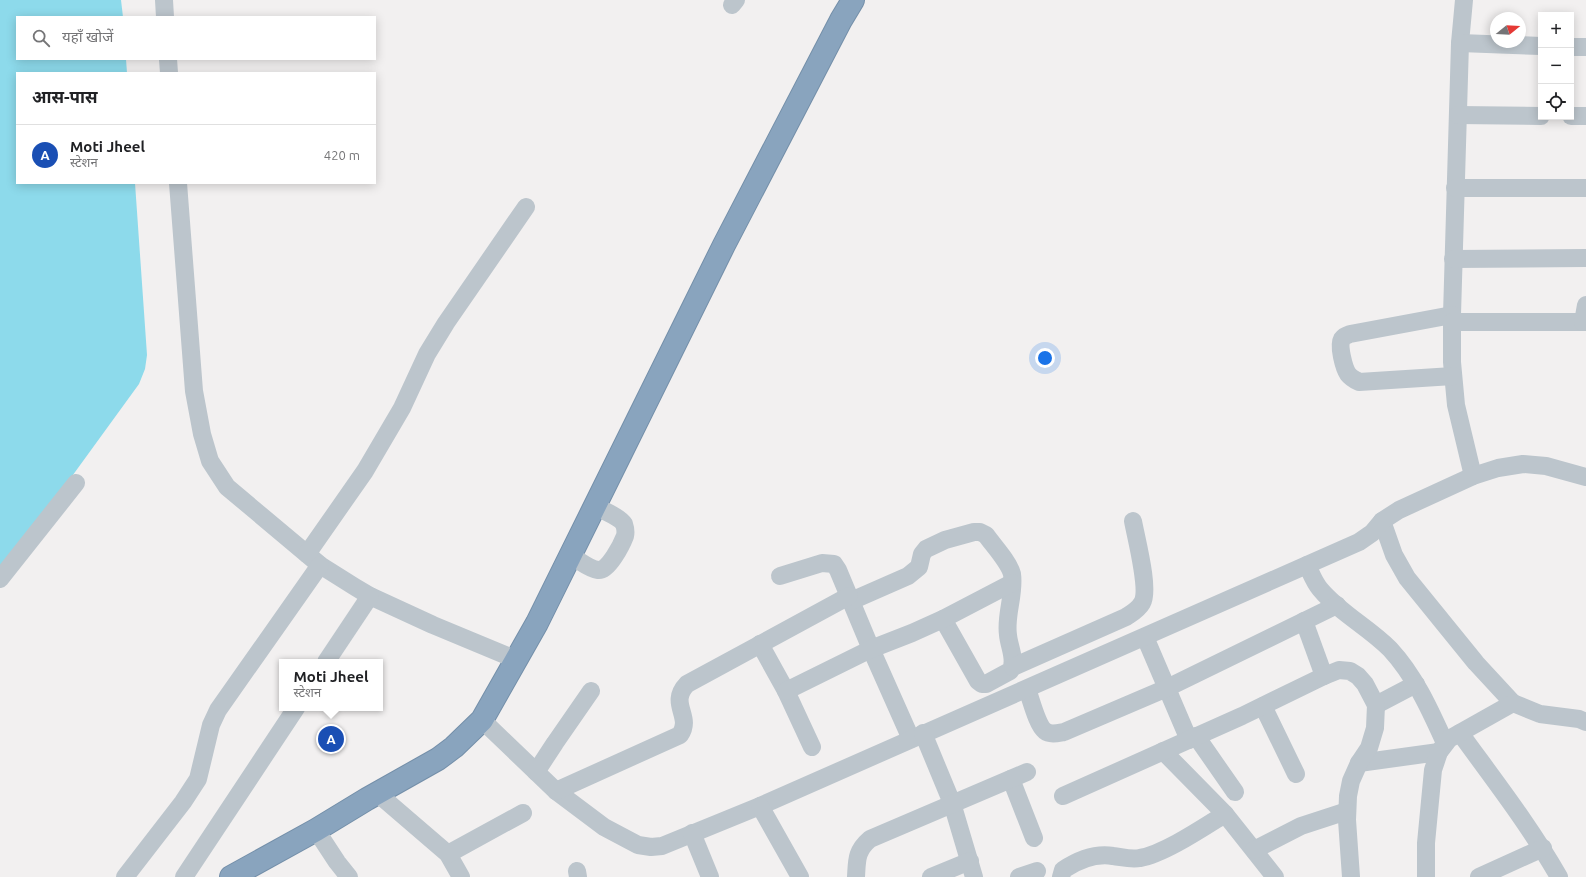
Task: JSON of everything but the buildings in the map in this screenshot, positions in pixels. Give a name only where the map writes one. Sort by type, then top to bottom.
[{"type":"highway","points":[[231,877],[316,830],[377,793],[438,759],[454,747],[482,720],[537,623],[728,238],[837,27],[853,0]]},
{"type":"street","points":[[164,0],[165,16]]},
{"type":"street","points":[[1464,0],[1460,43],[1453,259],[1453,376],[1456,405],[1473,476]]},
{"type":"street","points":[[1460,43],[1538,46]]},
{"type":"street","points":[[1574,46],[1586,47]]},
{"type":"street","points":[[168,60],[169,72]]},
{"type":"street","points":[[1458,115],[1538,116]]},
{"type":"street","points":[[1574,116],[1586,116]]},
{"type":"street","points":[[178,184],[194,391],[202,434],[210,461],[227,487],[313,559],[370,596],[450,633],[517,660]]},
{"type":"street","points":[[1456,188],[1586,188]]},
{"type":"street","points":[[125,877],[183,802],[198,779],[211,725],[218,710],[313,559],[402,408],[428,354],[446,323],[526,207]]},
{"type":"street","points":[[1453,259],[1586,258]]},
{"type":"street","points":[[1453,376],[1359,382],[1350,376],[1345,370],[1341,341],[1344,337],[1350,334],[1452,318],[1585,316]]},
{"type":"street","points":[[482,720],[556,791],[604,827],[638,845],[651,847],[662,846],[760,806],[917,736],[1021,692],[1358,542],[1372,533],[1382,522],[1399,510],[1473,476],[1498,468],[1523,464],[1546,466],[1586,477]]},
{"type":"street","points":[[0,579],[76,483]]},
{"type":"street","points":[[571,556],[599,571],[605,569],[611,561],[625,534],[625,525],[621,520],[595,506]]},
{"type":"street","points":[[943,618],[978,681],[982,684],[986,684],[1009,671],[1126,617],[1137,610],[1143,602],[1145,594],[1132,521]]},
{"type":"street","points":[[1382,522],[1394,555],[1407,578],[1476,663],[1513,703],[1540,714],[1584,717]]},
{"type":"street","points":[[556,791],[680,735],[683,730],[684,722],[679,701],[680,694],[687,684],[760,644],[850,599],[908,576],[919,567],[922,554],[926,549],[945,540],[974,532],[980,532],[986,535],[1009,566],[1012,573],[1008,616],[1008,635],[1013,662],[1009,671]]},
{"type":"street","points":[[780,576],[822,563],[834,564],[838,570],[871,649],[952,803],[972,869],[931,877]]},
{"type":"street","points":[[1307,565],[1320,590],[1388,648],[1403,663],[1430,710],[1442,748]]},
{"type":"street","points":[[786,691],[871,649],[912,633],[1012,583]]},
{"type":"street","points":[[328,659],[370,596]]},
{"type":"street","points":[[1009,671],[1040,726],[1045,732],[1052,734],[1064,732],[1167,688],[1337,605]]},
{"type":"street","points":[[1304,621],[1324,676]]},
{"type":"street","points":[[1145,637],[1167,688],[1192,738],[1235,792]]},
{"type":"street","points":[[760,644],[786,691],[812,746]]},
{"type":"street","points":[[1063,796],[1263,706],[1324,676],[1339,670],[1350,671],[1358,676],[1365,684],[1376,705],[1375,728],[1369,748],[1359,763],[1351,781],[1347,811],[1351,877]]},
{"type":"street","points":[[1376,705],[1416,684]]},
{"type":"street","points":[[536,772],[591,691]]},
{"type":"street","points":[[1426,877],[1426,843],[1433,770],[1442,748],[1460,733],[1513,703]]},
{"type":"street","points":[[1263,706],[1296,774]]},
{"type":"street","points":[[184,877],[294,711]]},
{"type":"street","points":[[1460,733],[1519,813],[1559,877]]},
{"type":"street","points":[[1359,763],[1442,748]]},
{"type":"street","points":[[1163,751],[1225,814],[1275,877]]},
{"type":"street","points":[[856,877],[858,853],[862,845],[870,839],[952,803],[1019,776],[1034,838]]},
{"type":"street","points":[[377,793],[448,854],[461,877]]},
{"type":"street","points":[[760,806],[803,876]]},
{"type":"street","points":[[1254,850],[1301,826],[1347,811]]},
{"type":"street","points":[[448,854],[523,813]]},
{"type":"street","points":[[1060,877],[1063,870],[1088,858],[1101,855],[1111,855],[1131,859],[1154,854],[1225,814]]},
{"type":"street","points":[[316,830],[348,877]]},
{"type":"street","points":[[692,833],[710,877]]},
{"type":"street","points":[[1479,877],[1513,870],[1542,848]]},
{"type":"street","points":[[1019,877],[1037,871]]},
{"type":"water","points":[[0,0],[121,0],[123,16],[16,16],[16,60],[126,60],[127,72],[16,72],[16,184],[135,184],[147,355],[145,369],[139,384],[54,501],[0,569]]},
{"type":"place","name":"Moti Jheel","points":[[331,739]]}]
